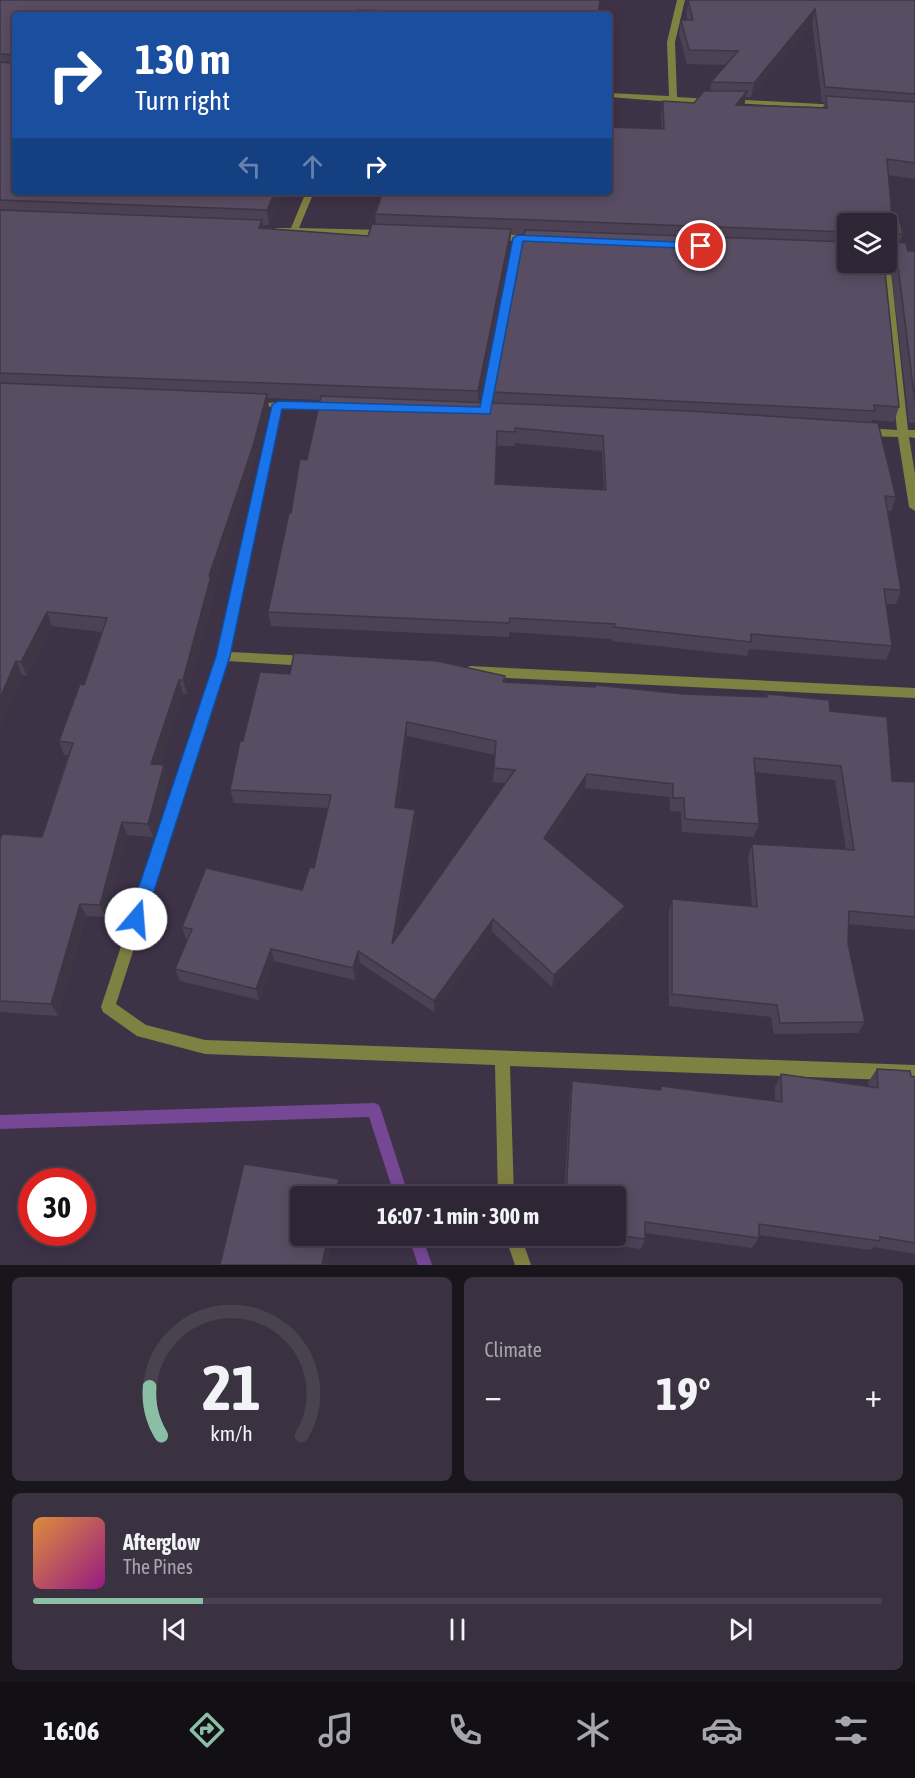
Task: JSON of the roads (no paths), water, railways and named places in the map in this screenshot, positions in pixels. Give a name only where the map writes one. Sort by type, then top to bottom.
[{"type":"street","points":[[673,100],[671,42],[681,0]]},
{"type":"street","points":[[612,95],[852,108]]},
{"type":"street","points":[[294,230],[309,195]]},
{"type":"street","points":[[270,229],[400,234]]},
{"type":"street","points":[[483,237],[552,239]]},
{"type":"street","points":[[485,411],[518,238]]},
{"type":"street","points":[[897,254],[915,255]]},
{"type":"street","points":[[886,273],[903,434],[915,507]]},
{"type":"street","points":[[347,407],[272,405],[223,656],[108,1007],[142,1031],[205,1047],[915,1073]]},
{"type":"street","points":[[474,410],[497,411]]},
{"type":"street","points":[[856,431],[915,435]]},
{"type":"street","points":[[223,656],[317,662]]},
{"type":"street","points":[[459,670],[915,693]]},
{"type":"street","points":[[502,1059],[506,1186]]},
{"type":"street","points":[[517,1246],[524,1265]]},
{"type":"waterway","points":[[0,1122],[374,1110],[398,1186]]},
{"type":"waterway","points":[[418,1246],[425,1265]]}]
